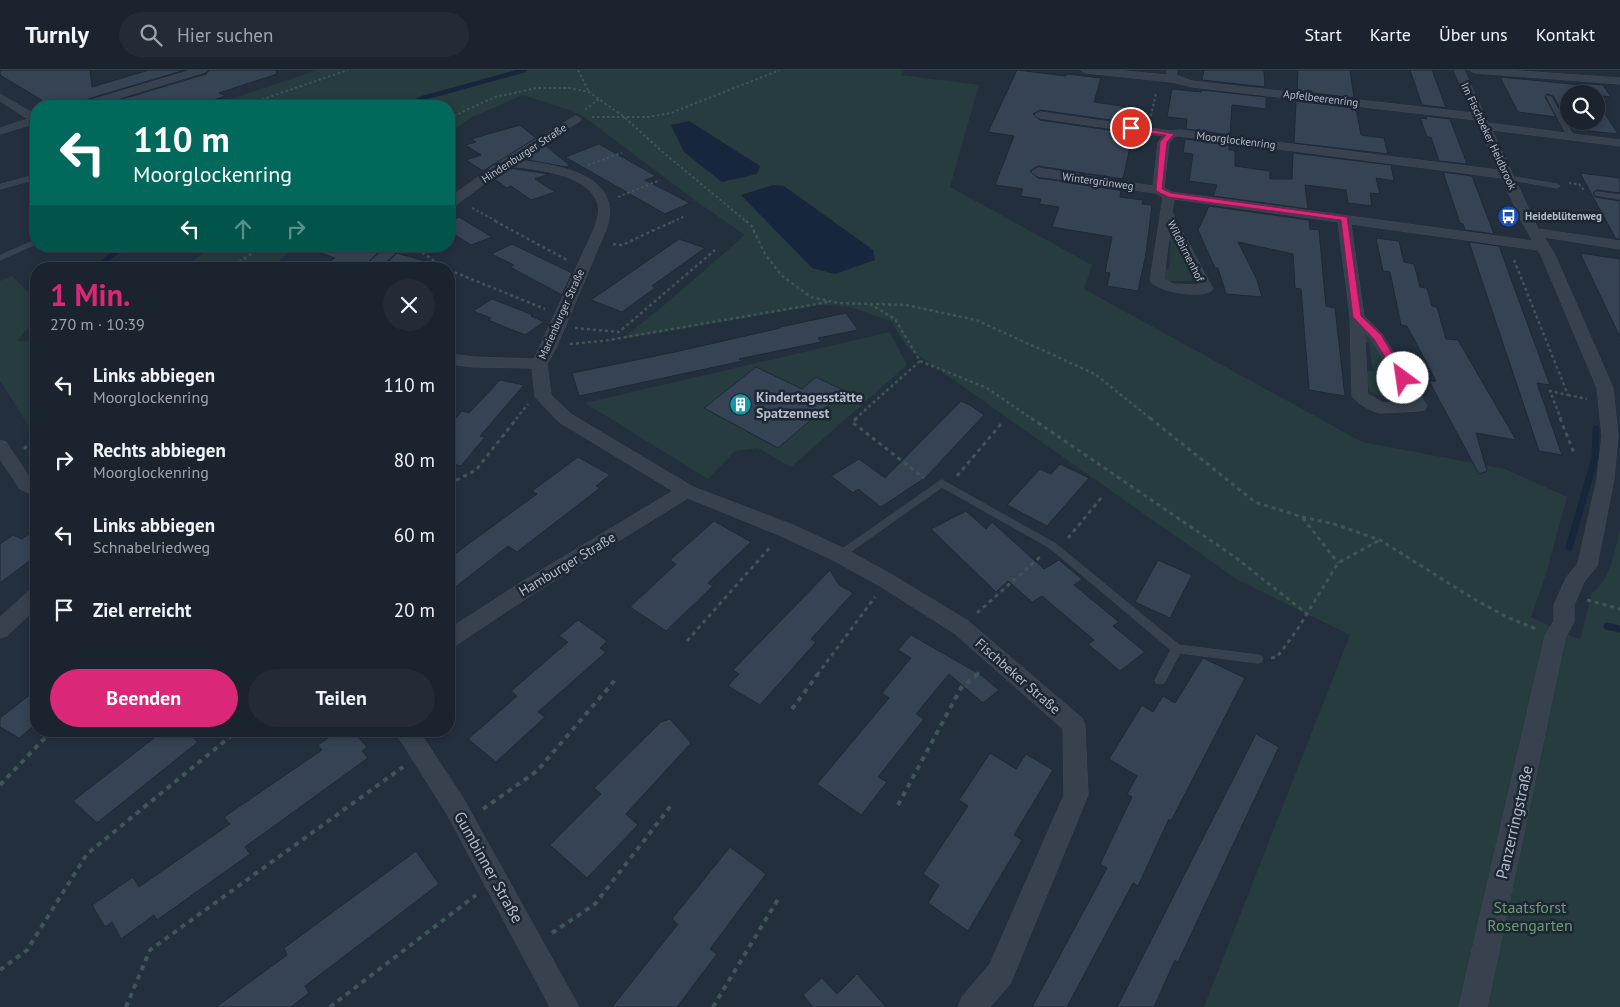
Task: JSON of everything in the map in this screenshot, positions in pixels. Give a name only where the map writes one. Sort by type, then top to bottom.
[{"type":"street","points":[[103,100],[202,70]]},
{"type":"street","points":[[1086,70],[1158,77],[1173,74]]},
{"type":"street","name":"Im Fischbeker Heidbrook","points":[[1459,70],[1526,219],[1538,239]]},
{"type":"street","points":[[1475,70],[1526,76],[1618,80]]},
{"type":"street","name":"Apfelbeerenring","points":[[1173,74],[1192,84],[1481,121]]},
{"type":"street","points":[[0,97],[30,115]]},
{"type":"street","name":"Moorglockenring","points":[[1040,116],[1507,177]]},
{"type":"street","name":"Hindenburger Straße","points":[[455,200],[506,162],[576,119]]},
{"type":"street","points":[[0,131],[30,121]]},
{"type":"street","points":[[1481,121],[1572,138],[1620,143]]},
{"type":"street","points":[[1171,134],[1164,142],[1164,192],[1344,218],[1538,239],[1620,245]]},
{"type":"street","points":[[506,162],[549,168],[567,173],[582,180],[597,192],[603,203]]},
{"type":"street","name":"Wintergrünweg","points":[[1038,172],[1164,192]]},
{"type":"street","name":"Wildbirnenhof","points":[[1164,192],[1166,212],[1157,281],[1170,288],[1206,289],[1166,212]]},
{"type":"street","name":"Marienburger Straße","points":[[544,396],[539,364],[549,346],[601,227],[605,211],[603,203]]},
{"type":"street","points":[[1344,218],[1357,317],[1360,396],[1380,408],[1420,406],[1377,337],[1357,317]]},
{"type":"street","points":[[1538,239],[1548,255],[1614,405],[1608,474],[1587,566],[1576,578],[1564,605],[1564,622],[1555,636]]},
{"type":"street","points":[[378,262],[389,252]]},
{"type":"street","points":[[455,360],[539,364]]},
{"type":"street","points":[[544,396],[565,418],[687,491]]},
{"type":"street","points":[[0,446],[26,485],[30,487]]},
{"type":"street","name":"Fischbeker Straße","points":[[687,491],[786,530],[840,555],[887,581],[961,627],[1074,725],[1076,795],[1000,974],[972,1007]]},
{"type":"street","name":"Hamburger Straße","points":[[455,635],[687,491]]},
{"type":"street","points":[[0,630],[30,602]]},
{"type":"street","name":"Panzerringstraße","points":[[1473,1007],[1555,636]]},
{"type":"street","name":"Gumbinner Straße","points":[[410,737],[464,823],[565,1007]]},
{"type":"lane","points":[[1549,97],[1572,138]]},
{"type":"lane","points":[[1507,177],[1557,186]]},
{"type":"lane","points":[[0,187],[30,178]]},
{"type":"lane","points":[[1597,194],[1620,197]]},
{"type":"lane","points":[[0,258],[30,245]]},
{"type":"lane","points":[[840,555],[940,485],[1052,546],[1177,649],[1258,659]]},
{"type":"lane","points":[[1160,680],[1177,649]]},
{"type":"path","points":[[260,100],[348,70]]},
{"type":"path","points":[[578,70],[589,92]]},
{"type":"path","points":[[576,119],[604,115],[648,117],[671,113],[780,70]]},
{"type":"path","points":[[1150,131],[1158,77]]},
{"type":"path","points":[[455,115],[495,97],[537,88],[569,88],[589,92],[623,116],[665,154],[751,225],[764,254],[782,276],[811,297],[831,302],[906,305],[976,320],[1095,374],[1255,502],[1302,517],[1334,524],[1380,540],[1400,550],[1474,599],[1499,613],[1555,636]]},
{"type":"path","points":[[567,173],[622,153]]},
{"type":"path","points":[[603,203],[660,180]]},
{"type":"path","points":[[466,208],[474,208],[566,260],[585,260]]},
{"type":"path","points":[[592,244],[622,244],[685,216]]},
{"type":"path","points":[[557,327],[619,332],[715,250]]},
{"type":"path","points":[[239,262],[254,252]]},
{"type":"path","points":[[418,252],[436,262]]},
{"type":"path","points":[[1514,260],[1568,395],[1550,391],[1574,453]]},
{"type":"path","points":[[455,273],[543,309],[563,313]]},
{"type":"path","points":[[549,346],[603,341],[831,302]]},
{"type":"path","points":[[870,304],[895,319],[920,362],[987,388],[1235,557],[1307,614]]},
{"type":"path","points":[[920,362],[852,422],[940,485],[952,483],[1001,424]]},
{"type":"path","points":[[455,481],[476,470],[530,402],[544,396]]},
{"type":"path","points":[[961,627],[1052,546],[1064,544],[1102,497]]},
{"type":"path","points":[[1302,517],[1338,563]]},
{"type":"path","points":[[687,641],[786,530]]},
{"type":"path","points":[[1258,659],[1277,657],[1307,614],[1338,563],[1380,540]]},
{"type":"path","points":[[792,709],[887,581]]},
{"type":"path","points":[[1570,592],[1597,604],[1620,609]]},
{"type":"path","points":[[898,805],[961,688],[997,658]]},
{"type":"path","points":[[464,823],[537,771],[616,679]]},
{"type":"path","points":[[0,785],[47,737]]},
{"type":"path","points":[[0,970],[27,950],[87,854],[230,737]]},
{"type":"path","points":[[126,1007],[150,950],[421,754]]},
{"type":"path","points":[[533,946],[595,904],[673,803]]},
{"type":"path","points":[[330,1007],[496,880]]},
{"type":"path","points":[[713,1007],[780,896]]},
{"type":"green space","name":"Staatsforst Rosengarten","points":[[317,70],[904,70],[901,75],[979,85],[950,187],[1092,265],[1084,289],[1362,442],[1505,469],[1567,497],[1546,574],[1531,617],[1580,640],[1592,593],[1604,580],[1608,572],[1620,529],[1620,1007],[1204,1007],[1350,635],[1238,580],[908,348],[891,321],[850,307],[821,305],[622,339],[745,235],[700,204],[583,116],[523,95],[470,118],[455,129],[455,100],[228,100]]},
{"type":"green space","points":[[1166,235],[1174,235],[1193,279],[1191,281],[1168,281],[1163,278],[1163,269],[1169,269],[1171,242],[1165,240]]},
{"type":"green space","points":[[204,252],[290,252],[278,262],[192,262]]},
{"type":"green space","points":[[12,276],[30,294],[30,326],[17,341],[30,342],[30,428],[0,381],[0,281]]},
{"type":"green space","points":[[890,332],[907,365],[791,467],[758,448],[735,451],[708,479],[585,403]]},
{"type":"green space","points":[[1360,334],[1370,336],[1405,394],[1402,397],[1383,397],[1369,391],[1366,371],[1373,371],[1369,344],[1361,341]]},
{"type":"water","points":[[689,121],[760,166],[757,174],[722,182],[684,152],[671,125]]},
{"type":"water","points":[[773,185],[784,186],[873,250],[875,260],[835,274],[812,268],[741,195]]},
{"type":"building","points":[[0,70],[90,70],[92,87],[149,70],[185,70],[85,100],[41,100],[0,75]]},
{"type":"building","points":[[209,70],[276,70],[277,74],[219,93],[226,96],[213,100],[119,100],[206,74]]},
{"type":"building","points":[[1017,70],[1101,78],[1094,102],[1141,109],[1138,124],[1040,110],[1033,114],[1040,120],[1136,134],[1134,148],[1130,147],[1123,179],[1038,166],[1030,171],[1038,178],[1121,190],[1120,197],[1143,200],[1142,204],[1152,205],[1146,254],[1138,291],[1107,286],[1110,273],[1105,272],[1112,237],[1052,227],[1059,207],[1039,204],[1041,199],[1020,196],[1023,189],[995,185],[1014,136],[988,132]]},
{"type":"building","points":[[1204,70],[1264,70],[1265,87],[1202,80]]},
{"type":"building","points":[[1298,70],[1350,70],[1354,98],[1297,91]]},
{"type":"building","points":[[1410,70],[1432,70],[1446,108],[1422,105]]},
{"type":"building","points":[[1500,77],[1582,85],[1560,85],[1560,108],[1553,96],[1547,94],[1545,97],[1556,117],[1518,112]]},
{"type":"building","points":[[1580,83],[1603,85],[1582,85]]},
{"type":"building","points":[[1605,88],[1611,97],[1605,96]]},
{"type":"building","points":[[1172,89],[1201,92],[1202,90],[1266,97],[1266,109],[1232,105],[1230,135],[1186,129],[1187,119],[1167,117]]},
{"type":"building","points":[[1296,101],[1356,108],[1361,135],[1384,138],[1388,154],[1294,143]]},
{"type":"building","points":[[1605,114],[1618,134],[1589,131],[1605,130]]},
{"type":"building","points":[[1426,116],[1450,119],[1467,164],[1439,161],[1431,137],[1427,137],[1420,118],[1427,119]]},
{"type":"building","points":[[520,125],[536,138],[483,171],[466,160],[481,155],[465,145],[476,142],[471,139]]},
{"type":"building","points":[[1185,139],[1229,144],[1229,150],[1235,150],[1235,166],[1270,171],[1270,179],[1292,179],[1293,153],[1391,165],[1394,181],[1376,178],[1380,194],[1370,193],[1372,206],[1348,203],[1346,190],[1305,185],[1308,209],[1213,196],[1217,185],[1189,181],[1193,154],[1183,153]]},
{"type":"building","points":[[599,144],[656,176],[645,180],[690,203],[665,214],[565,157]]},
{"type":"building","points":[[545,145],[570,166],[566,167],[522,159]]},
{"type":"building","points":[[509,168],[549,174],[535,179],[555,192],[531,200],[511,186],[507,188],[494,179]]},
{"type":"building","points":[[1443,172],[1472,176],[1494,234],[1465,230],[1463,224],[1460,223]]},
{"type":"building","points":[[1580,173],[1620,178],[1620,193],[1597,190],[1593,193],[1595,197],[1620,201],[1620,239],[1616,239]]},
{"type":"building","points":[[1209,206],[1309,220],[1310,229],[1319,230],[1326,306],[1335,308],[1345,396],[1309,390],[1301,289],[1295,288],[1293,254],[1238,242],[1257,280],[1262,297],[1226,294],[1218,268],[1215,268],[1198,230]]},
{"type":"building","points":[[459,217],[492,237],[471,245],[455,235],[455,219]]},
{"type":"building","points":[[1376,238],[1399,241],[1404,262],[1414,264],[1420,287],[1427,288],[1432,306],[1437,307],[1446,339],[1458,340],[1516,440],[1476,433],[1487,471],[1479,474],[1429,381],[1436,381],[1407,326],[1401,325],[1390,272],[1383,271]]},
{"type":"building","points":[[679,239],[705,248],[652,286],[655,288],[622,312],[591,300]]},
{"type":"building","points":[[1469,242],[1499,246],[1550,385],[1537,383],[1562,455],[1539,451]]},
{"type":"building","points":[[512,244],[572,273],[562,295],[510,267],[514,265],[491,254]]},
{"type":"building","points":[[317,252],[379,252],[368,262],[328,262],[335,258]]},
{"type":"building","points":[[397,253],[428,262],[388,262]]},
{"type":"building","points":[[1580,253],[1620,259],[1620,337]]},
{"type":"building","points":[[492,299],[533,315],[531,316],[544,322],[525,335],[488,320],[491,318],[473,311]]},
{"type":"building","points":[[846,313],[858,330],[818,338],[821,342],[739,359],[743,361],[579,396],[572,373],[675,352]]},
{"type":"building","name":"Kindertagesstätte Spatzennest","points":[[756,367],[802,389],[816,377],[845,391],[778,448],[704,408]]},
{"type":"building","points":[[500,380],[524,385],[480,436],[485,437],[461,466],[455,464],[455,419],[462,411],[469,413]]},
{"type":"building","points":[[961,401],[984,415],[926,477],[881,507],[858,489],[853,493],[831,476],[859,459],[885,478]]},
{"type":"building","points":[[578,457],[610,475],[596,486],[600,488],[517,552],[508,546],[455,587],[455,554],[537,494],[532,491]]},
{"type":"building","points":[[1060,464],[1089,478],[1047,526],[1007,505],[1040,469],[1051,474]]},
{"type":"building","points":[[966,511],[986,529],[992,522],[1044,569],[1059,560],[1082,579],[1074,585],[1119,622],[1113,626],[1145,652],[1120,671],[1088,644],[1094,640],[1042,596],[1032,602],[1008,581],[996,592],[931,529]]},
{"type":"building","points":[[714,521],[751,542],[708,583],[713,586],[666,631],[630,607],[676,564],[670,560]]},
{"type":"building","points":[[30,533],[30,560],[0,583],[0,544],[13,535],[22,539]]},
{"type":"building","points":[[1158,560],[1192,575],[1170,618],[1135,602]]},
{"type":"building","points":[[830,570],[839,585],[853,593],[811,639],[816,642],[760,705],[728,686],[739,674],[733,670]]},
{"type":"building","points":[[578,620],[607,641],[600,648],[606,652],[538,712],[545,717],[496,762],[468,739],[517,696],[511,691],[568,642],[559,636]]},
{"type":"building","points":[[911,635],[981,675],[999,690],[983,703],[949,674],[916,714],[924,719],[878,777],[887,782],[861,815],[817,784],[889,698],[882,693],[911,658],[898,650]]},
{"type":"building","points":[[1203,658],[1245,678],[1171,821],[1169,819],[1138,886],[1133,883],[1067,1007],[1032,1007],[1107,868],[1100,864],[1132,797],[1127,794],[1137,776],[1109,759],[1142,705],[1153,712],[1163,696],[1175,703]]},
{"type":"building","points":[[30,695],[30,729],[19,738],[0,727],[0,718]]},
{"type":"building","points":[[670,719],[691,743],[626,814],[638,825],[587,878],[550,845],[601,794],[594,788],[661,722]]},
{"type":"building","points":[[1256,734],[1279,747],[1178,962],[1175,960],[1154,1007],[1117,1007]]},
{"type":"building","points":[[155,737],[193,737],[198,742],[97,823],[73,801]]},
{"type":"building","points":[[329,737],[358,737],[367,747],[362,751],[368,758],[245,847],[250,854],[157,920],[154,915],[121,939],[112,922],[105,927],[92,905],[133,877],[139,887],[230,824],[224,817],[322,750],[318,745]]},
{"type":"building","points":[[990,753],[1016,769],[1026,754],[1053,770],[1014,835],[1022,840],[968,931],[928,903],[939,885],[923,874],[968,806],[959,800]]},
{"type":"building","points":[[730,847],[766,874],[710,949],[717,954],[677,1007],[612,1007],[678,924],[672,919]]},
{"type":"building","points":[[416,851],[439,884],[305,986],[309,993],[291,1007],[216,1007],[287,955],[284,948]]},
{"type":"building","points":[[857,974],[886,1007],[813,1007],[803,995],[822,978],[837,994]]},
{"type":"waterway","points":[[418,100],[525,70]]},
{"type":"waterway","points":[[103,262],[116,252]]},
{"type":"waterway","points":[[1569,548],[1595,458],[1596,429]]},
{"type":"waterway","points":[[1607,626],[1620,629]]},
{"type":"place","name":"Heideblütenweg","points":[[1509,216]]},
{"type":"place","name":"Kindertagesstätte Spatzennest","points":[[740,405]]},
{"type":"route","points":[[1131,128],[1171,134],[1164,142],[1158,190],[1169,195],[1344,218],[1357,317],[1377,337],[1403,378]]}]
